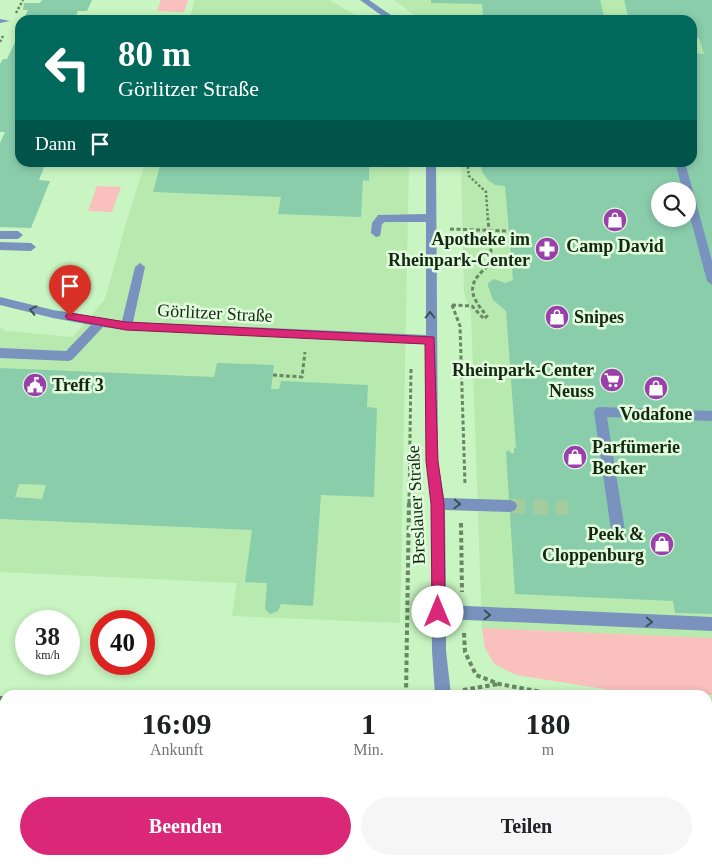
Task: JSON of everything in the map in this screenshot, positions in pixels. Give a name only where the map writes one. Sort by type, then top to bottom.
[{"type":"street","points":[[369,1],[387,15]]},
{"type":"street","name":"Breslauer Straße","points":[[431,167],[430,340],[432,461],[438,504],[438,612],[443,690]]},
{"type":"street","points":[[681,167],[712,281]]},
{"type":"street","points":[[376,233],[377,223],[382,218],[430,218]]},
{"type":"street","points":[[0,235],[18,235]]},
{"type":"street","points":[[0,246],[31,247]]},
{"type":"street","points":[[126,326],[140,266]]},
{"type":"street","name":"Görlitzer Straße","points":[[0,301],[53,314],[126,326],[430,340]]},
{"type":"street","points":[[0,353],[69,356],[101,321]]},
{"type":"street","points":[[619,537],[600,412],[712,416]]},
{"type":"street","points":[[438,504],[510,506]]},
{"type":"street","points":[[438,612],[712,624]]},
{"type":"path","points":[[467,167],[468,175],[476,185],[486,192],[492,263],[477,273],[471,283],[472,295],[478,306],[487,316],[484,320],[472,306],[451,304],[457,315],[460,337],[465,486],[460,504],[465,652],[476,675],[499,684],[531,690]]},
{"type":"path","points":[[450,221],[450,239]]},
{"type":"path","points":[[450,229],[508,231]]},
{"type":"path","points":[[406,690],[410,373],[420,350],[430,340],[441,336],[460,337]]},
{"type":"path","points":[[273,375],[302,377],[304,363]]},
{"type":"path","points":[[465,690],[499,684]]},
{"type":"shaded area","points":[[161,0],[188,0],[184,12],[157,11]]},
{"type":"shaded area","points":[[195,0],[329,0],[356,15],[190,15]]},
{"type":"shaded area","name":"Rheinpark-Center Neuss","points":[[394,0],[712,0],[712,638],[482,628],[471,313],[464,293],[461,167],[697,167],[697,15],[414,15]]},
{"type":"shaded area","points":[[144,167],[409,167],[400,623],[232,616],[237,583],[0,572],[0,328],[6,331],[73,337],[105,299]]},
{"type":"shaded area","points":[[97,186],[121,187],[112,212],[88,211]]},
{"type":"shaded area","points":[[482,628],[712,638],[712,690],[610,690],[516,675],[494,664],[485,648]]},
{"type":"building","points":[[42,0],[92,0],[87,11],[78,11],[76,15],[26,15],[28,10],[23,10],[24,3],[40,3]]},
{"type":"building","points":[[431,0],[600,0],[604,15],[483,15],[482,4],[431,3]]},
{"type":"building","name":"Rheinpark-Center Neuss","points":[[624,0],[712,0],[712,614],[675,613],[673,601],[515,594],[506,452],[509,450],[511,453],[514,453],[514,448],[516,448],[506,311],[493,300],[488,286],[488,283],[494,279],[505,283],[513,280],[505,186],[495,185],[488,180],[482,172],[481,167],[697,167],[697,53],[704,54],[699,38],[697,38],[697,15],[628,15]]},
{"type":"building","points":[[15,42],[15,167],[44,167],[39,180],[50,181],[31,228],[0,227],[0,143],[5,132],[0,132],[0,64],[3,59],[7,59]]},
{"type":"building","points":[[160,167],[369,167],[369,181],[363,180],[361,217],[278,214],[281,197],[153,192]]},
{"type":"building","points":[[217,363],[274,365],[271,389],[279,389],[281,381],[368,385],[367,407],[377,408],[374,497],[321,495],[313,606],[281,604],[278,611],[270,614],[265,609],[267,583],[245,582],[252,530],[0,519],[0,368],[214,377]],"holes":[[[19,484],[46,485],[42,499],[15,497]]]},
{"type":"tunnel","points":[[510,506],[568,508]]},
{"type":"place","name":"Camp David","points":[[615,220]]},
{"type":"place","name":"Apotheke im Rheinpark-Center","points":[[547,249]]},
{"type":"place","name":"Snipes","points":[[557,317]]},
{"type":"place","name":"Rheinpark-Center Neuss","points":[[612,380]]},
{"type":"place","name":"Treff 3","points":[[35,385]]},
{"type":"place","name":"Vodafone","points":[[656,388]]},
{"type":"place","name":"Parfümerie Becker","points":[[575,457]]},
{"type":"place","name":"Peek & Cloppenburg","points":[[662,544]]},
{"type":"route","points":[[70,316],[126,326],[430,340],[432,461],[438,504],[438,612]]}]
